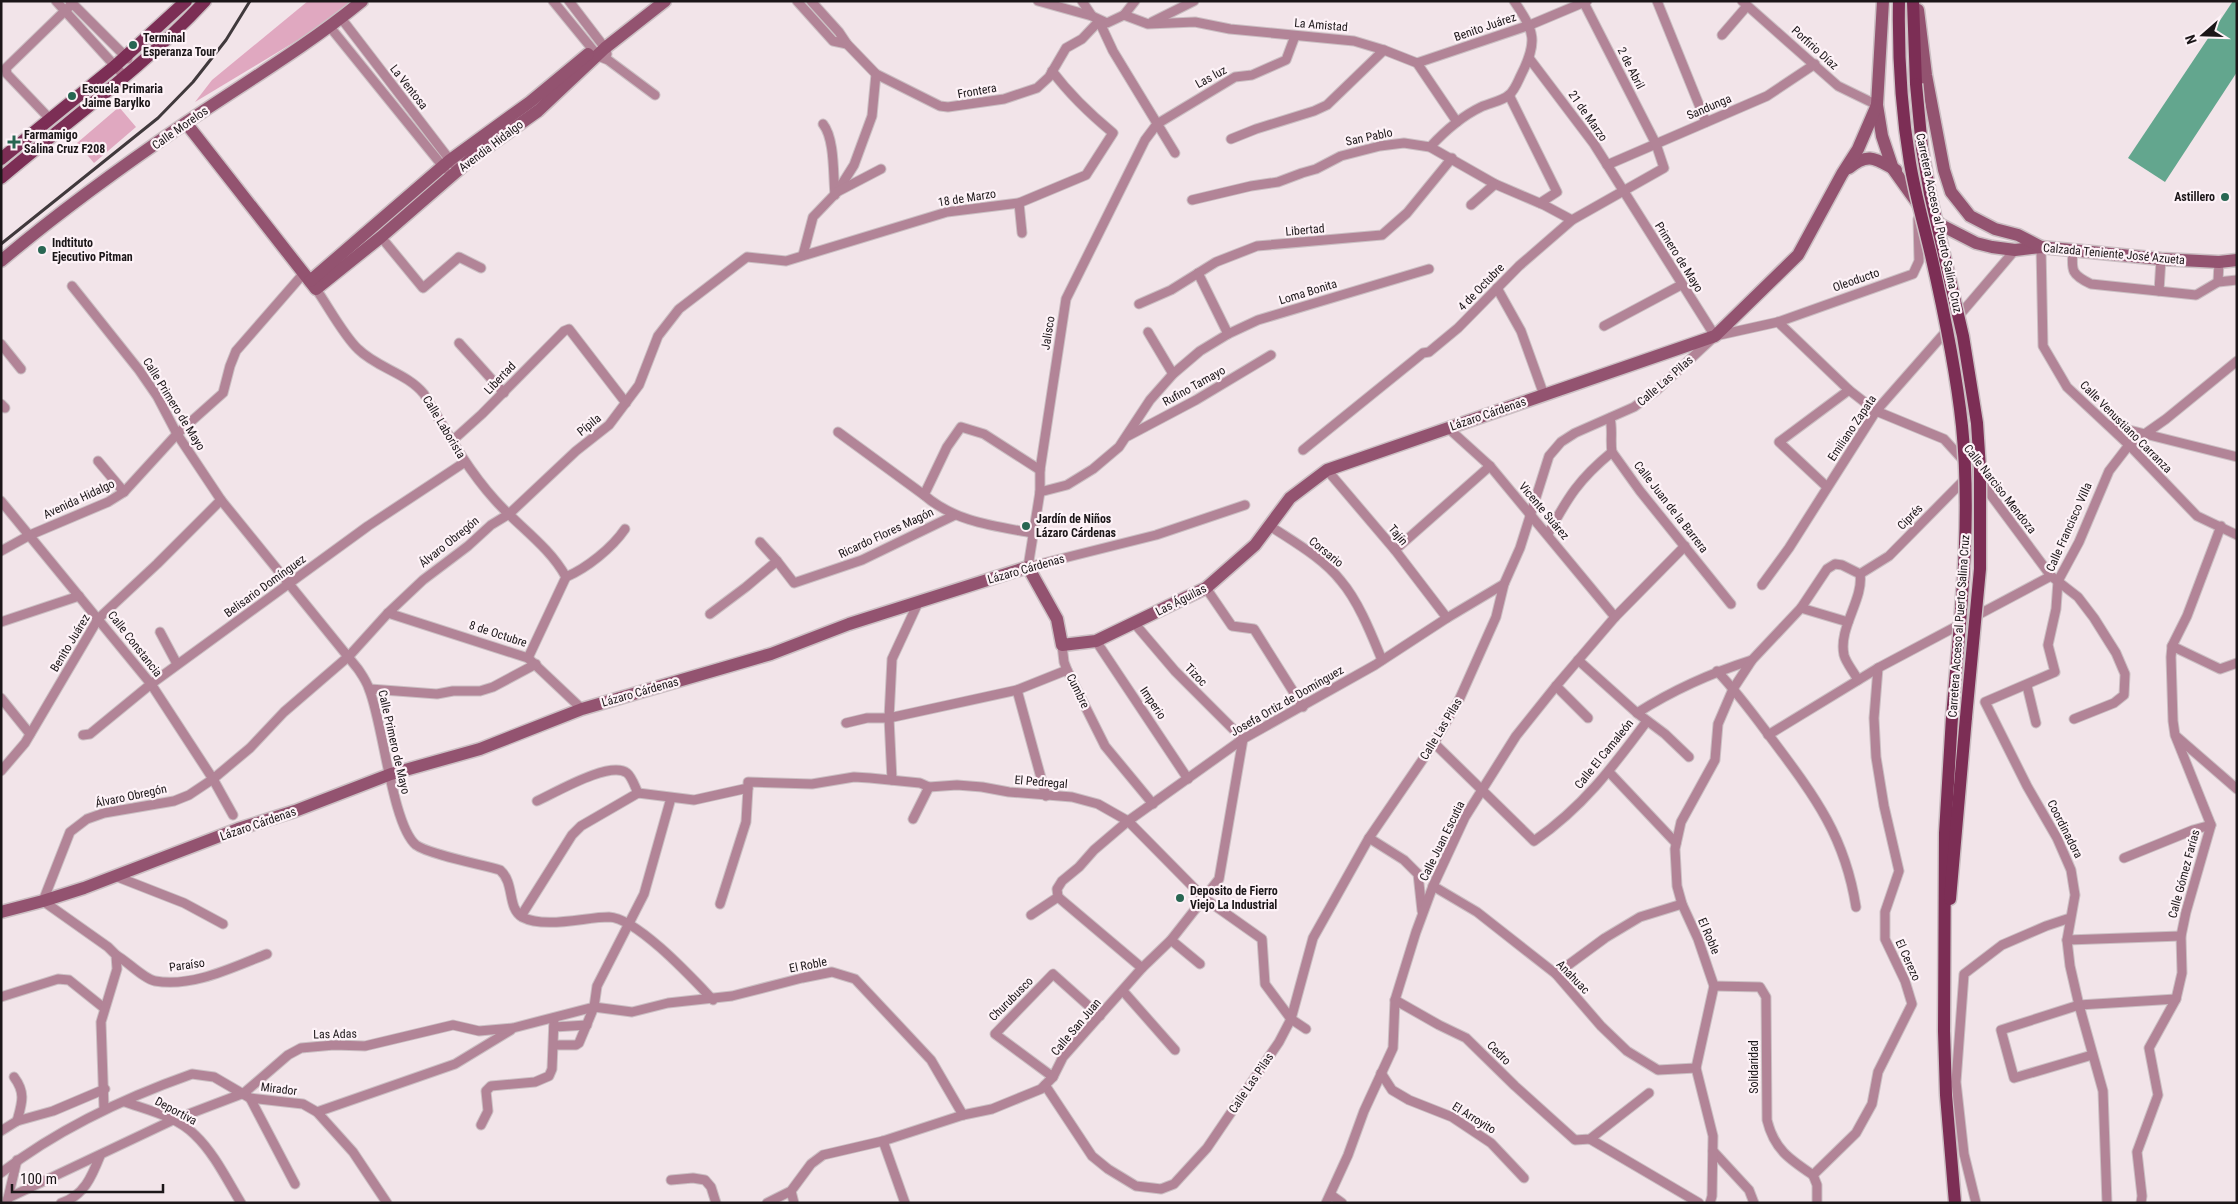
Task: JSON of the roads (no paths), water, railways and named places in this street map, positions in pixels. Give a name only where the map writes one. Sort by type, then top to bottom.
[{"type":"main road","points":[[1,159],[115,66],[186,1]]},
{"type":"main road","points":[[1,178],[124,76],[186,22],[205,1]]},
{"type":"main road","name":"Carretera Acceso al Puerto Salina Cruz","points":[[1899,1],[1899,70],[1910,165],[1941,296],[1962,427],[1966,479],[1965,566],[1952,717],[1945,833],[1944,888],[1946,929],[1944,1031],[1946,1095],[1955,1203]]},
{"type":"main road","name":"Carretera Acceso al Puerto Salina Cruz","points":[[1913,1],[1916,84],[1922,148],[1930,194],[1962,328],[1977,423],[1980,487],[1980,569],[1952,891],[1946,929]]},
{"type":"street","points":[[56,1],[124,76]]},
{"type":"street","name":"Calle Morelos","points":[[1,261],[32,235],[186,123],[330,27],[362,1]]},
{"type":"street","points":[[553,1],[601,51],[655,95]]},
{"type":"street","points":[[569,1],[601,51]]},
{"type":"street","name":"Avendia Hidalgo","points":[[601,51],[652,1]]},
{"type":"street","name":"Avendia Hidalgo","points":[[310,281],[530,102],[601,51],[665,1]]},
{"type":"street","name":"Frontera","points":[[797,1],[833,42],[847,44]]},
{"type":"street","name":"Frontera","points":[[811,1],[839,32],[847,44],[876,74],[940,106],[955,108],[1004,99],[1037,88],[1046,81],[1066,48],[1082,39],[1096,18]]},
{"type":"street","points":[[1038,1],[1107,23],[1124,15],[1135,1]]},
{"type":"street","points":[[1082,1],[1096,18],[1113,52],[1175,153]]},
{"type":"street","points":[[1124,15],[1148,24],[1194,1]]},
{"type":"street","points":[[1430,147],[1458,122],[1480,107],[1509,95],[1529,58],[1532,37],[1530,25],[1514,1]]},
{"type":"street","points":[[1657,1],[1706,122]]},
{"type":"street","name":"Calzada Teniente José Azueta","points":[[1883,1],[1877,105],[1882,136],[1893,169],[1921,207],[1941,225],[1976,243],[2015,250],[2041,247],[2161,259],[2219,262],[2237,260]]},
{"type":"street","points":[[1917,1],[1926,75],[1948,184],[1957,201],[1970,216],[1995,228],[2018,235],[2041,247]]},
{"type":"street","points":[[50,119],[7,74],[6,68],[71,2],[136,65]]},
{"type":"street","name":"Benito Juárez","points":[[1417,63],[1530,25],[1586,2]]},
{"type":"street","name":"2 de Abril","points":[[1586,2],[1656,144]]},
{"type":"street","points":[[1722,35],[1745,4]]},
{"type":"street","name":"Porfirio Díaz","points":[[1745,4],[1838,86],[1877,105]]},
{"type":"street","name":"La Ventosa","points":[[341,18],[451,168]]},
{"type":"street","name":"La Amistad","points":[[1148,24],[1195,22],[1230,29],[1354,41],[1417,63]]},
{"type":"street","name":"La Ventosa","points":[[330,27],[451,168]]},
{"type":"street","name":"Las luz","points":[[1157,124],[1234,77],[1252,75],[1286,60],[1295,36]]},
{"type":"street","points":[[1231,139],[1256,128],[1314,111],[1327,105],[1384,50]]},
{"type":"street","name":"21 de Marzo","points":[[1529,58],[1557,92],[1624,191]]},
{"type":"street","points":[[1417,63],[1458,122]]},
{"type":"street","name":"Sandunga","points":[[1607,165],[1767,96],[1815,64]]},
{"type":"street","name":"18 de Marzo","points":[[658,336],[679,309],[747,257],[778,262],[786,261],[947,212],[1019,203],[1086,175],[1114,133],[1090,114],[1052,71]]},
{"type":"street","points":[[803,255],[813,217],[836,194],[854,165],[872,116],[876,74]]},
{"type":"street","points":[[1509,95],[1558,192],[1540,203]]},
{"type":"street","name":"Calle Las Pilas","points":[[1045,1085],[1092,1156],[1108,1169],[1136,1186],[1161,1189],[1174,1184],[1207,1148],[1279,1042],[1291,1019],[1313,938],[1369,838],[1434,743],[1459,700],[1496,617],[1504,584],[1520,548],[1549,456],[1561,442],[1576,433],[1634,407],[1657,390],[1798,255],[1842,174],[1858,149],[1877,105]]},
{"type":"street","name":"Calle Laborista","points":[[186,123],[310,281],[357,349],[372,360],[416,385],[465,462],[495,501],[557,561],[566,576]]},
{"type":"street","points":[[823,124],[830,145],[836,194]]},
{"type":"street","name":"Jalisco","points":[[1028,567],[1040,492],[1040,470],[1066,299],[1131,166],[1157,124]]},
{"type":"street","name":"San Pablo","points":[[1192,200],[1251,186],[1278,182],[1316,169],[1341,156],[1380,146],[1404,143],[1430,147],[1496,184],[1540,203],[1572,220]]},
{"type":"street","name":"4 de Octubre","points":[[1303,450],[1423,353],[1429,352],[1458,328],[1518,266],[1572,220],[1664,168],[1656,144]]},
{"type":"street","name":"Libertad","points":[[1140,304],[1171,290],[1216,262],[1258,246],[1382,235],[1407,213],[1452,158]]},
{"type":"street","name":"Calle Las Pilas","points":[[1842,174],[1863,159],[1878,159],[1893,169],[1922,179]]},
{"type":"street","name":"Avendia Hidalgo","points":[[310,281],[381,237],[451,168]]},
{"type":"street","points":[[836,194],[881,169]]},
{"type":"street","points":[[1922,179],[1932,178],[1944,170]]},
{"type":"street","name":"Oleoducto","points":[[1715,336],[1778,322],[1913,274],[1919,261],[1922,179]]},
{"type":"street","points":[[1470,205],[1496,184]]},
{"type":"street","name":"Primero de Mayo","points":[[1624,191],[1681,285],[1715,336]]},
{"type":"street","points":[[1019,203],[1022,233]]},
{"type":"street","points":[[381,237],[423,288],[459,256],[481,268]]},
{"type":"street","name":"Calle Venustiano Carranza","points":[[2041,247],[2043,346],[2067,386],[2129,445],[2197,516],[2237,535]]},
{"type":"street","name":"Emiliano Zapata","points":[[1762,585],[1789,548],[1876,410],[1922,360],[2015,250]]},
{"type":"street","points":[[2073,251],[2071,267],[2077,278],[2091,284],[2196,295],[2218,282],[2237,280]]},
{"type":"street","points":[[2159,291],[2161,259]]},
{"type":"street","points":[[2218,282],[2219,262]]},
{"type":"street","name":"Loma Bonita","points":[[1128,436],[1150,400],[1173,374],[1200,351],[1228,334],[1258,320],[1429,269]]},
{"type":"street","points":[[1198,273],[1228,334]]},
{"type":"street","name":"Avenida Hidalgo","points":[[1,551],[30,535],[108,502],[124,492],[177,434],[223,393],[236,351],[310,281]]},
{"type":"street","points":[[1604,326],[1681,285]]},
{"type":"street","name":"Calle Primero de Mayo","points":[[72,286],[139,370],[157,396],[177,434],[221,500],[349,656],[370,689],[391,774],[396,805],[404,826],[416,845],[438,854],[500,870],[510,883],[515,910],[521,916]]},
{"type":"street","points":[[1497,288],[1521,331],[1544,394]]},
{"type":"street","name":"Calle Narciso Mendoza","points":[[1778,322],[1849,390],[1876,410],[1944,438],[1973,471],[2055,579],[2078,597],[2094,618],[2116,653],[2126,674],[2124,695],[2114,703],[2074,719]]},
{"type":"street","name":"Libertad","points":[[452,441],[504,393],[564,331],[569,329],[626,403]]},
{"type":"street","points":[[1148,332],[1173,374]]},
{"type":"street","name":"Pípila","points":[[509,514],[576,451],[609,426],[639,386],[658,336]]},
{"type":"street","name":"Lázaro Cárdenas","points":[[1274,522],[1290,498],[1327,470],[1715,336]]},
{"type":"street","points":[[459,342],[504,393]]},
{"type":"street","points":[[1,344],[21,369]]},
{"type":"street","name":"Rufino Tamayo","points":[[1128,436],[1196,400],[1271,355]]},
{"type":"street","name":"Calle Francisco Villa","points":[[1768,735],[1878,668],[2055,579],[2079,542],[2109,471],[2129,445],[2237,361]]},
{"type":"street","points":[[1827,487],[1779,442],[1849,390]]},
{"type":"street","points":[[1548,534],[1574,489],[1592,468],[1612,452],[1613,433],[1610,418]]},
{"type":"street","points":[[2107,424],[2237,457]]},
{"type":"street","points":[[924,495],[947,446],[961,427],[984,434],[1040,470]]},
{"type":"street","name":"Vicente Suárez","points":[[1448,428],[1490,466],[1615,617]]},
{"type":"street","points":[[838,432],[935,504],[955,515],[978,522],[1032,533]]},
{"type":"street","points":[[1040,492],[1067,485],[1082,476],[1119,447],[1128,436]]},
{"type":"street","name":"Calle Juan de la Barrera","points":[[1612,452],[1640,491],[1731,604]]},
{"type":"street","points":[[98,461],[124,492]]},
{"type":"street","name":"Belisario Domínguez","points":[[83,735],[90,734],[177,664],[368,526],[465,462]]},
{"type":"street","points":[[1395,550],[1490,466]]},
{"type":"street","name":"Tajín","points":[[1327,470],[1395,550],[1447,618]]},
{"type":"street","name":"Ciprés","points":[[1860,574],[1889,556],[1973,471]]},
{"type":"street","name":"Calle Constancia","points":[[1,500],[151,684],[213,779],[233,815]]},
{"type":"street","name":"Benito Juárez","points":[[1,770],[25,743],[98,619],[221,500]]},
{"type":"street","name":"Lázaro Cárdenas","points":[[1,912],[43,901],[116,876],[391,774],[480,749],[582,709],[771,654],[848,624],[1028,567],[1156,535],[1245,506]]},
{"type":"street","name":"Álvaro Obregón","points":[[43,901],[70,832],[87,819],[104,813],[174,801],[189,795],[213,779],[250,748],[284,712],[349,656],[388,613],[423,580],[468,546],[491,525],[509,514]]},
{"type":"street","name":"Ricardo Flores Magón","points":[[777,560],[794,584],[862,560],[873,553],[955,515]]},
{"type":"street","name":"Las Águilas","points":[[1062,644],[1096,641],[1206,588],[1255,545],[1274,522]]},
{"type":"street","name":"Corsario","points":[[1274,522],[1341,581],[1372,636],[1382,660]]},
{"type":"street","name":"Calle Gómez Farías","points":[[2141,1203],[2142,1196],[2137,1152],[2158,1094],[2149,1048],[2176,999],[2182,974],[2181,936],[2211,825],[2175,735],[2172,721],[2170,674],[2172,646],[2187,616],[2221,526]]},
{"type":"street","points":[[528,658],[566,576],[577,572],[618,540],[625,529]]},
{"type":"street","points":[[710,614],[746,587],[777,560],[760,542]]},
{"type":"street","name":"Calle Juan Escutia","points":[[1328,1199],[1364,1111],[1393,1048],[1395,1000],[1422,914],[1465,817],[1516,736],[1556,686],[1615,617],[1685,546]]},
{"type":"street","name":"El Roble","points":[[1714,986],[1698,939],[1682,904],[1677,886],[1674,849],[1681,822],[1714,760],[1718,724],[1733,688],[1752,660],[1801,608],[1827,568],[1835,564],[1842,565],[1860,574]]},
{"type":"street","name":"Cumbre","points":[[1028,567],[1057,619],[1067,670],[1105,746],[1153,804]]},
{"type":"street","points":[[1858,680],[1844,655],[1848,622],[1861,582],[1860,574]]},
{"type":"street","name":"Coordinadora","points":[[2055,579],[2056,609],[2048,645],[2055,672],[2027,686],[1985,702],[2072,870],[2075,895],[2067,940],[2070,966],[2079,1005],[2103,1091],[2107,1203]]},
{"type":"street","name":"Josefa Ortiz de Domínguez","points":[[1058,897],[1057,889],[1062,881],[1079,867],[1094,850],[1128,822],[1243,739],[1303,707],[1504,584]]},
{"type":"street","points":[[1206,588],[1232,626],[1254,629],[1303,707]]},
{"type":"street","points":[[1,622],[79,596]]},
{"type":"street","points":[[892,780],[889,718],[892,659],[918,603]]},
{"type":"street","points":[[1801,608],[1848,622]]},
{"type":"street","name":"8 de Octubre","points":[[388,613],[528,658],[582,709]]},
{"type":"street","name":"Tizoc","points":[[1134,624],[1175,671],[1243,739]]},
{"type":"street","points":[[160,632],[177,664]]},
{"type":"street","name":"Imperio","points":[[1096,641],[1188,779]]},
{"type":"street","points":[[2172,646],[2220,670],[2237,663]]},
{"type":"street","points":[[1578,660],[1637,713],[1665,734],[1688,757]]},
{"type":"street","name":"Calle El Camaleón","points":[[1637,713],[1664,696],[1717,671],[1752,660]]},
{"type":"street","points":[[370,689],[436,694],[453,691],[480,691],[494,687],[536,664]]},
{"type":"street","name":"El Cerezo","points":[[1813,1175],[1856,1133],[1872,1104],[1878,1072],[1912,1004],[1905,981],[1885,939],[1886,912],[1899,871],[1884,806],[1876,757],[1874,718],[1878,668]]},
{"type":"street","points":[[846,723],[867,718],[889,718],[1017,690],[1067,670]]},
{"type":"street","points":[[1717,671],[1733,688],[1828,818],[1847,863],[1856,907]]},
{"type":"street","points":[[1556,686],[1588,718]]},
{"type":"street","points":[[2027,686],[2036,723]]},
{"type":"street","points":[[1017,690],[1046,796]]},
{"type":"street","points":[[1,698],[30,734]]},
{"type":"street","name":"Calle El Camaleón","points":[[1482,791],[1534,841],[1572,812],[1609,772],[1647,721]]},
{"type":"street","points":[[2175,735],[2237,789]]},
{"type":"street","name":"Calle San Juan","points":[[792,1191],[811,1164],[823,1156],[883,1141],[963,1115],[992,1109],[1041,1089],[1053,1077],[1063,1057],[1142,968],[1171,940],[1219,879],[1243,739]]},
{"type":"street","points":[[1434,743],[1482,791]]},
{"type":"street","points":[[537,801],[598,773],[619,769],[628,774],[638,793],[581,826],[572,835],[521,916],[529,919],[555,922],[609,917],[628,924],[681,966],[713,1000]]},
{"type":"street","name":"Calle El Camaleón","points":[[1609,772],[1676,842]]},
{"type":"street","name":"El Pedregal","points":[[638,793],[694,800],[748,788],[748,782],[812,784],[854,777],[892,780],[929,786],[957,785],[982,787],[1046,796],[1072,797],[1098,804],[1128,822],[1204,898],[1262,939],[1265,984],[1291,1019],[1306,1030]]},
{"type":"street","points":[[913,819],[929,786]]},
{"type":"street","points":[[720,904],[746,822],[748,788]]},
{"type":"street","points":[[554,1045],[576,1045],[579,1043],[594,1007],[597,986],[648,882],[671,798]]},
{"type":"street","points":[[2124,858],[2193,830],[2211,825]]},
{"type":"street","points":[[1369,838],[1404,860],[1418,874],[1422,914]]},
{"type":"street","points":[[116,876],[202,911],[223,924]]},
{"type":"street","name":"Anahuac","points":[[1433,886],[1477,912],[1556,974],[1601,1026],[1627,1051],[1658,1070],[1696,1068]]},
{"type":"street","points":[[1031,915],[1058,897],[1142,968]]},
{"type":"street","points":[[1,1173],[17,1160],[104,1108],[105,1089],[101,1022],[117,969],[116,955],[108,947],[43,901]]},
{"type":"street","points":[[1556,974],[1606,938],[1640,917],[1682,904]]},
{"type":"street","points":[[1976,1203],[1964,1154],[1956,1082],[1964,974],[2002,945],[2070,918]]},
{"type":"street","points":[[2067,940],[2181,936]]},
{"type":"street","points":[[1171,940],[1200,964]]},
{"type":"street","name":"Paraíso","points":[[116,955],[132,965],[144,976],[154,981],[175,981],[211,975],[267,954]]},
{"type":"street","name":"El Roble","points":[[594,1007],[632,1012],[668,1003],[713,1000],[832,972],[855,979],[931,1060],[963,1115]]},
{"type":"street","name":"Churubusco","points":[[1053,1077],[995,1034],[1053,974],[1100,1016]]},
{"type":"street","points":[[1,997],[58,979],[69,980],[104,1008]]},
{"type":"street","points":[[1710,1203],[1712,1196],[1713,1136],[1696,1068],[1714,986]]},
{"type":"street","name":"Solidaridad","points":[[1714,986],[1760,987],[1766,997],[1766,1120],[1771,1138],[1790,1159],[1813,1175]]},
{"type":"street","points":[[1123,991],[1175,1050]]},
{"type":"street","points":[[2092,1055],[2014,1078],[2001,1030],[2079,1005],[2176,999]]},
{"type":"street","name":"Cedro","points":[[1395,1000],[1466,1038],[1515,1086],[1575,1140],[1590,1139]]},
{"type":"street","name":"Las Adas","points":[[7,1200],[154,1131],[173,1120],[247,1095],[288,1055],[301,1048],[334,1045],[365,1046],[453,1024],[479,1030],[554,1023],[577,1010],[594,1007]]},
{"type":"street","points":[[481,1125],[488,1111],[486,1091],[491,1086],[543,1080],[549,1076],[552,1069],[554,1023],[587,1025]]},
{"type":"street","points":[[317,1112],[455,1064],[514,1028]]},
{"type":"street","name":"El Arroyito","points":[[1381,1073],[1392,1090],[1409,1100],[1452,1116],[1491,1143],[1524,1178]]},
{"type":"street","name":"Mirador","points":[[104,1108],[125,1102],[162,1084],[192,1074],[214,1077],[247,1095],[303,1104],[317,1112],[353,1152],[387,1203]]},
{"type":"street","points":[[14,1077],[21,1086],[23,1102],[17,1121]]},
{"type":"street","points":[[1,1131],[17,1121],[53,1111],[105,1089]]},
{"type":"street","points":[[1649,1093],[1590,1139],[1699,1203]]},
{"type":"street","points":[[247,1095],[296,1184]]},
{"type":"street","name":"Deportiva","points":[[125,1102],[173,1120],[194,1133],[204,1145],[241,1203]]},
{"type":"street","points":[[154,1131],[155,1112]]},
{"type":"street","points":[[883,1141],[905,1203]]},
{"type":"street","points":[[1713,1152],[1729,1166],[1749,1190],[1754,1203]]},
{"type":"street","points":[[61,1203],[81,1192],[92,1179],[100,1156]]},
{"type":"street","points":[[7,1200],[17,1160]]},
{"type":"street","points":[[1813,1175],[1817,1185],[1817,1203]]},
{"type":"street","points":[[671,1180],[693,1178],[706,1180],[711,1187],[716,1203]]},
{"type":"street","points":[[767,1203],[792,1191],[794,1203]]},
{"type":"street","points":[[1328,1199],[1342,1203]]},
{"type":"railway","points":[[1,244],[158,118],[193,82],[226,40],[250,1]]},
{"type":"place","name":"Terminal Esperanza Tour","points":[[133,45]]},
{"type":"place","name":"Escuela Primaria Jaime Barylko","points":[[72,96]]},
{"type":"place","name":"Farmamigo Salina Cruz F208","points":[[14,142]]},
{"type":"place","name":"Astillero","points":[[2225,197]]},
{"type":"place","name":"Indtituto Ejecutivo Pitman","points":[[42,250]]},
{"type":"place","name":"Jardín de Niños Lázaro Cárdenas","points":[[1026,526]]},
{"type":"place","name":"Deposito de Fierro Viejo La Industrial","points":[[1180,898]]}]
